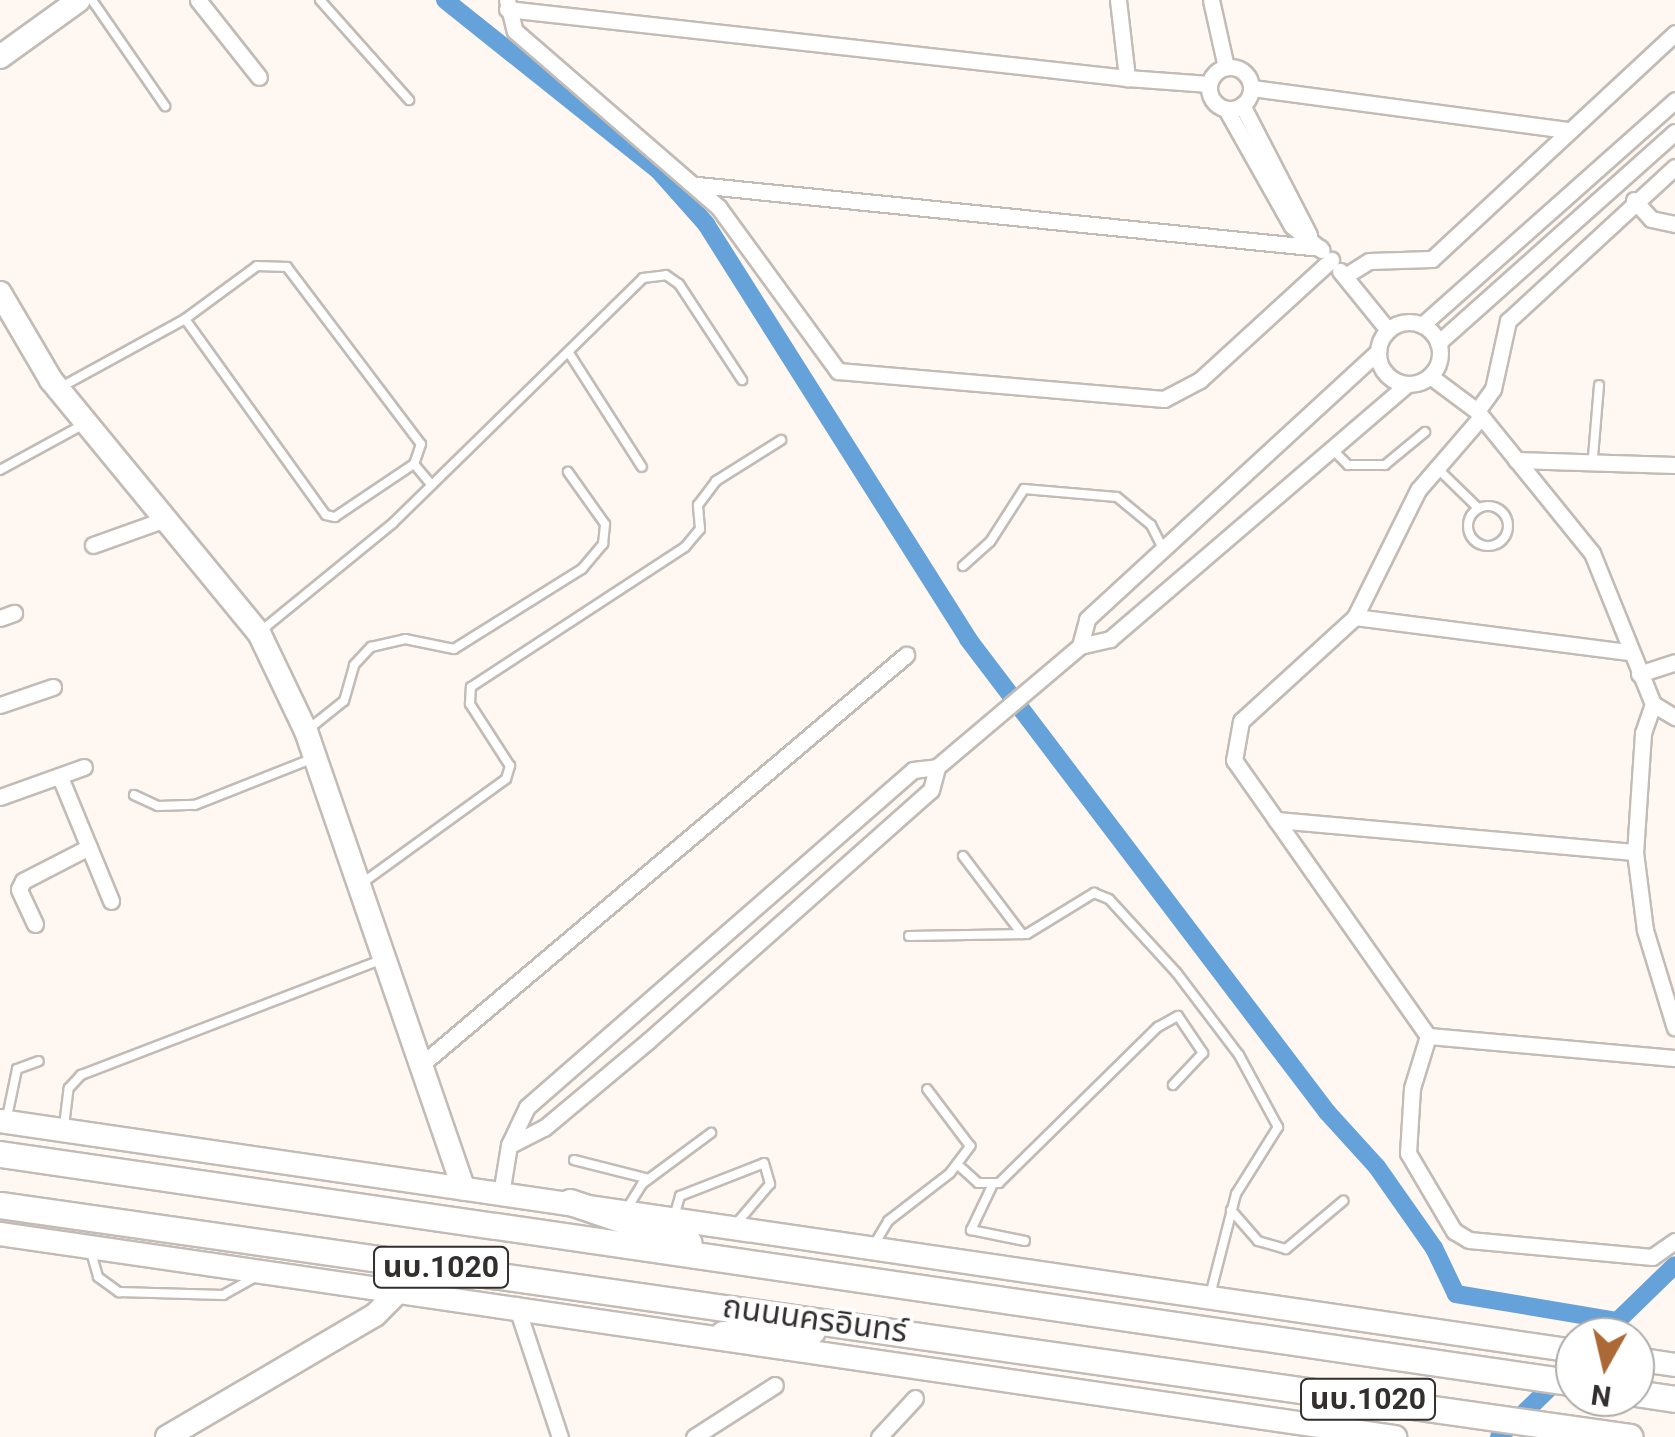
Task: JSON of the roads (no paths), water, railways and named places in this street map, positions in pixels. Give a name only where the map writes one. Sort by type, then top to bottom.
[{"type":"main road","points":[[0,57],[79,0]]},
{"type":"main road","points":[[0,293],[57,388],[259,633],[306,731],[381,960],[422,1064],[464,1189]]},
{"type":"main road","name":"นบ.1020","points":[[3,1122],[1555,1348]]},
{"type":"main road","name":"ถนนนครอินทร์","points":[[0,1154],[1555,1380]]},
{"type":"main road","points":[[570,1202],[752,1264]]},
{"type":"main road","name":"ถนนนครอินทร์","points":[[0,1205],[1630,1437]]},
{"type":"main road","name":"ถนนนครอินทร์","points":[[0,1234],[723,1334],[1298,1429],[1395,1437]]},
{"type":"main road","points":[[167,1437],[375,1315],[401,1288]]},
{"type":"main road","points":[[723,1334],[882,1328]]},
{"type":"street","points":[[198,0],[258,77]]},
{"type":"street","points":[[1118,0],[1127,78]]},
{"type":"street","points":[[1212,0],[1226,67]]},
{"type":"street","points":[[1226,67],[1209,84],[1127,78],[507,5],[515,31],[697,184],[832,367],[851,374],[1164,399],[1200,380],[1326,254]]},
{"type":"street","points":[[1345,276],[1369,261],[1432,259],[1675,33]]},
{"type":"street","points":[[1226,67],[1242,70],[1252,88]]},
{"type":"street","points":[[1209,84],[1212,100],[1234,107],[1309,234],[1388,330]]},
{"type":"street","points":[[1252,88],[1567,130]]},
{"type":"street","points":[[1234,107],[1252,88]]},
{"type":"street","points":[[1388,330],[1422,325],[1675,100]]},
{"type":"street","points":[[1430,376],[1438,343],[1675,132]]},
{"type":"street","points":[[1675,168],[1634,200],[1508,321],[1493,389],[1479,414],[1436,466],[1355,617],[1241,721],[1234,760],[1428,1036],[1675,1058]]},
{"type":"street","points":[[1590,175],[1607,193]]},
{"type":"street","points":[[697,184],[1326,254]]},
{"type":"street","points":[[1634,200],[1651,219],[1675,224]]},
{"type":"street","points":[[1422,325],[1438,343]]},
{"type":"street","points":[[1080,646],[1086,619],[1378,352],[1388,330]]},
{"type":"street","points":[[1378,352],[1386,374],[1407,384]]},
{"type":"street","points":[[1430,376],[1479,414],[1592,553],[1653,704],[1675,717]]},
{"type":"street","points":[[501,1194],[509,1145],[527,1107],[630,1021],[912,770],[937,767],[1080,646],[1110,639],[1407,384],[1430,376]]},
{"type":"street","points":[[1274,451],[1297,476]]},
{"type":"street","points":[[1516,460],[1593,458],[1675,465]]},
{"type":"street","points":[[94,545],[163,520]]},
{"type":"street","points":[[1162,547],[1186,572]]},
{"type":"street","points":[[1355,617],[1629,652]]},
{"type":"street","points":[[422,1064],[906,655]]},
{"type":"street","points":[[1638,674],[1675,662]]},
{"type":"street","points":[[0,705],[53,686]]},
{"type":"street","points":[[1653,704],[1643,733],[1635,852],[1644,930],[1675,1028]]},
{"type":"street","points":[[0,797],[84,767]]},
{"type":"street","points":[[509,1145],[582,1096],[648,1041],[931,790],[937,767]]},
{"type":"street","points":[[60,777],[111,901]]},
{"type":"street","points":[[1276,820],[1635,852]]},
{"type":"street","points":[[35,924],[23,881],[89,846]]},
{"type":"street","points":[[810,861],[828,881]]},
{"type":"street","points":[[630,1021],[648,1041]]},
{"type":"street","points":[[1428,1036],[1412,1088],[1408,1154],[1454,1231],[1469,1240],[1652,1257],[1675,1240]]},
{"type":"street","points":[[565,1075],[582,1096]]},
{"type":"street","points":[[516,1305],[558,1433],[540,1437]]},
{"type":"street","points":[[694,1437],[775,1385]]},
{"type":"street","points":[[879,1437],[914,1398]]},
{"type":"lane","points":[[92,0],[165,106]]},
{"type":"lane","points":[[320,0],[409,100]]},
{"type":"lane","points":[[57,388],[185,319],[256,266],[287,267],[421,444],[414,464],[335,517],[326,516],[185,319]]},
{"type":"lane","points":[[259,633],[431,484],[643,278],[666,275],[742,380]]},
{"type":"lane","points":[[568,353],[642,468]]},
{"type":"lane","points":[[1593,458],[1599,385]]},
{"type":"lane","points":[[0,470],[86,423]]},
{"type":"lane","points":[[1331,448],[1348,465],[1385,465],[1425,432]]},
{"type":"lane","points":[[358,887],[506,780],[510,766],[470,704],[470,687],[685,547],[700,529],[698,506],[716,481],[781,440]]},
{"type":"lane","points":[[414,464],[431,484]]},
{"type":"lane","points":[[1436,466],[1478,508]]},
{"type":"lane","points":[[306,731],[344,701],[354,666],[372,647],[405,639],[454,649],[582,569],[602,544],[605,524],[568,472]]},
{"type":"lane","points":[[963,566],[990,542],[1024,489],[1117,497],[1151,524],[1162,547]]},
{"type":"lane","points":[[1494,506],[1506,515],[1508,531],[1499,544],[1483,546],[1470,536],[1478,508],[1494,506]]},
{"type":"lane","points":[[134,795],[158,806],[194,804],[315,757]]},
{"type":"lane","points":[[962,856],[1022,934]]},
{"type":"lane","points":[[909,936],[1022,934],[1102,894],[1239,1055],[1278,1127],[1231,1210],[1210,1295]]},
{"type":"lane","points":[[63,1130],[69,1088],[82,1076],[381,960]]},
{"type":"lane","points":[[1025,1241],[971,1230],[992,1186],[1158,1027],[1178,1016],[1203,1053],[1173,1085]]},
{"type":"lane","points":[[3,1122],[17,1070],[39,1060]]},
{"type":"lane","points":[[873,1246],[888,1221],[957,1164],[970,1137],[927,1089]]},
{"type":"lane","points":[[626,1210],[649,1180],[711,1133]]},
{"type":"lane","points":[[574,1160],[649,1180]]},
{"type":"lane","points":[[674,1217],[680,1196],[764,1164],[770,1184],[734,1226]]},
{"type":"lane","points":[[957,1164],[992,1186]]},
{"type":"lane","points":[[1231,1210],[1258,1241],[1286,1249],[1343,1201]]},
{"type":"lane","points":[[90,1247],[98,1278],[120,1292],[223,1295],[264,1269]]},
{"type":"waterway","points":[[445,0],[659,171],[706,224],[968,639],[1327,1112],[1377,1167],[1434,1248],[1456,1294],[1594,1317]]},
{"type":"waterway","points":[[1622,1317],[1675,1265]]},
{"type":"waterway","points":[[1499,1437],[1555,1382]]}]
